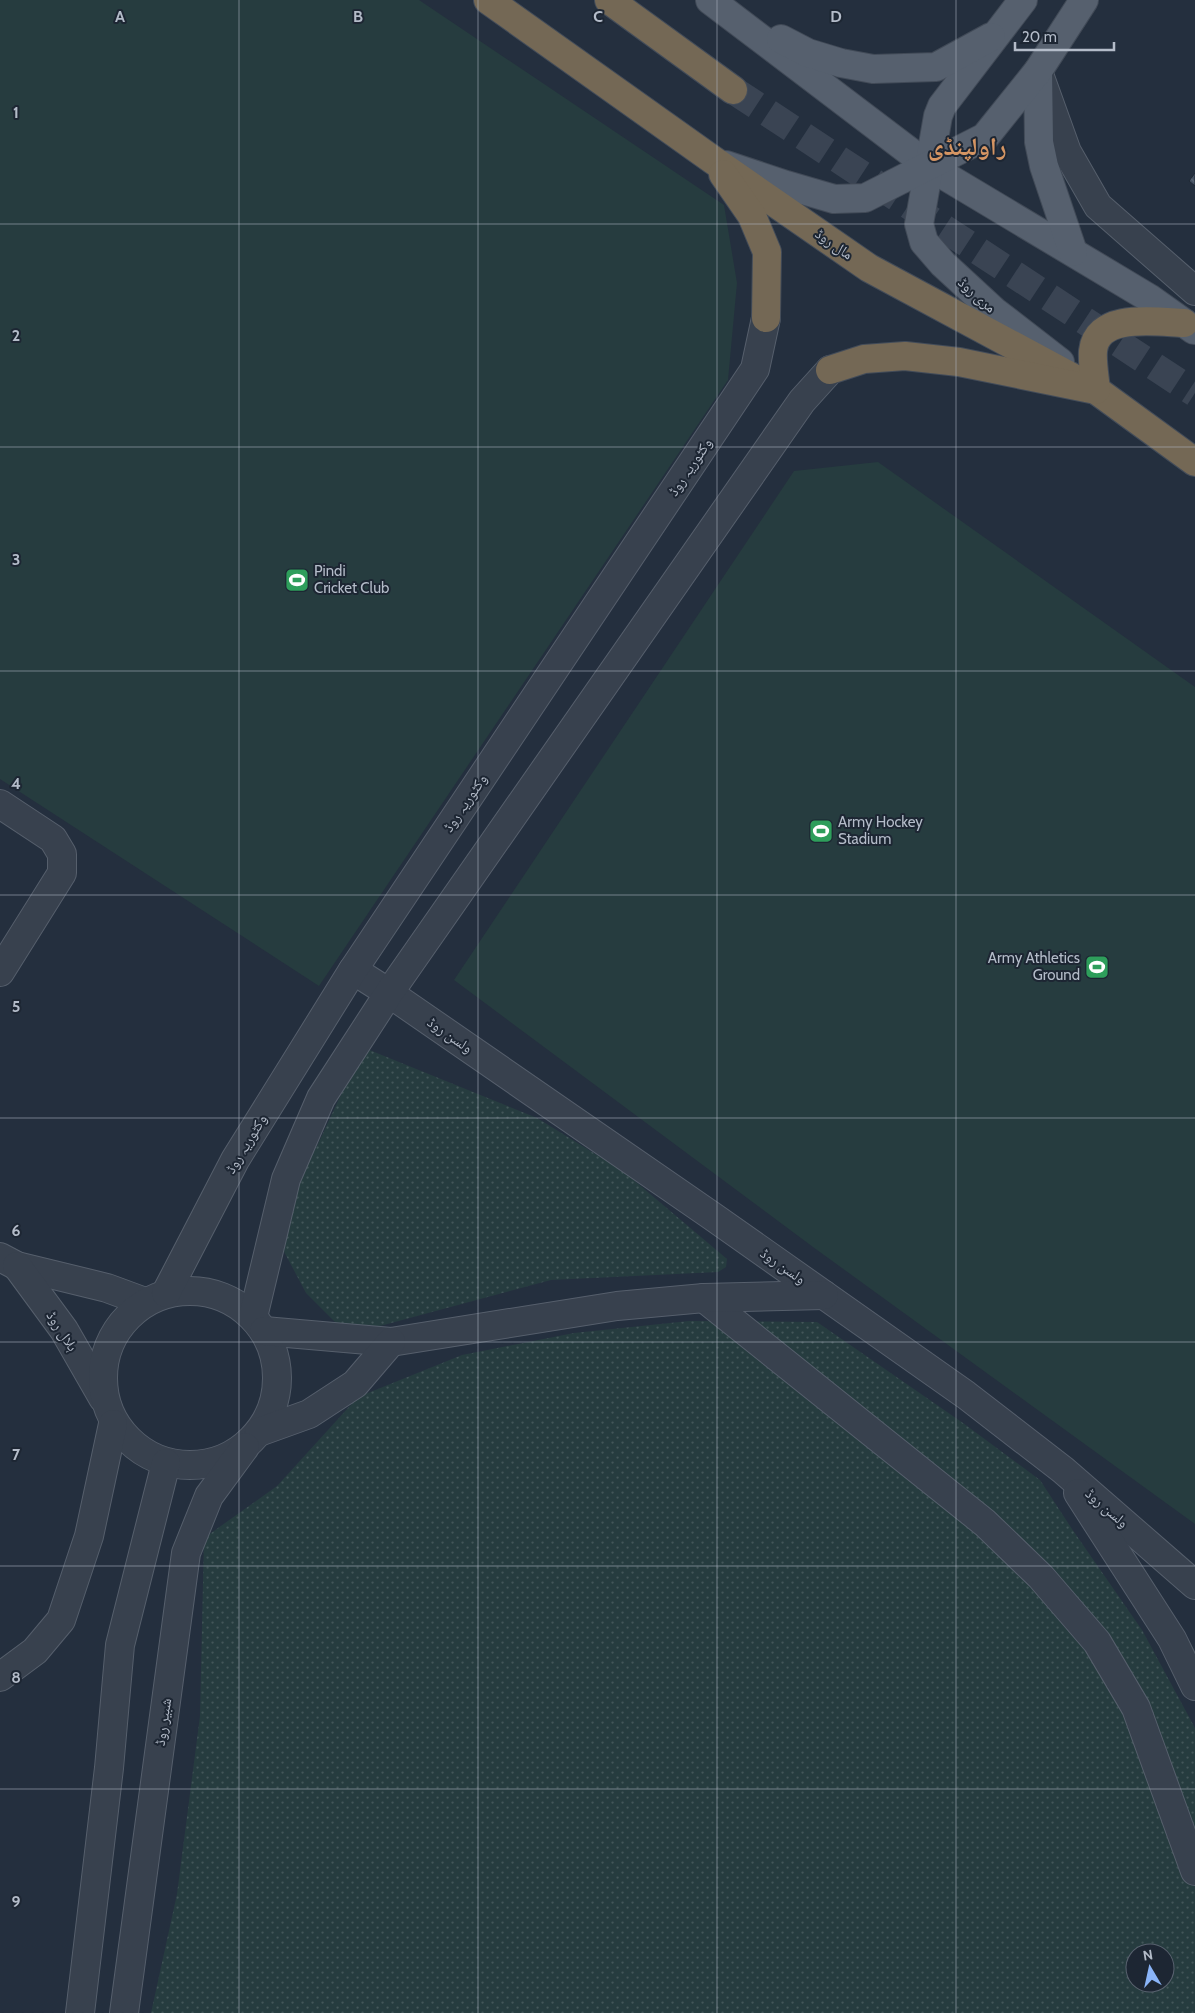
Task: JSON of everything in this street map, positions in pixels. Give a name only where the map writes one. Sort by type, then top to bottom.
[{"type":"highway","name":"مال روڈ","points":[[488,0],[712,160],[869,268],[1096,390],[1195,462]]},
{"type":"highway","points":[[610,0],[733,90]]},
{"type":"highway","points":[[712,160],[752,216],[767,252],[766,318]]},
{"type":"highway","points":[[830,370],[864,359],[905,356],[959,362],[1096,390],[1094,351],[1097,337],[1106,328],[1120,323],[1189,327]]},
{"type":"main road","name":"مری روڈ","points":[[1023,0],[942,106],[938,116],[919,224],[924,242],[944,264],[994,311],[1096,390]]},
{"type":"main road","points":[[712,160],[834,199],[866,198],[930,167],[985,137],[1038,71],[1084,0]]},
{"type":"main road","points":[[720,6],[808,53],[841,63],[873,69],[936,67],[998,33]]},
{"type":"main road","points":[[720,6],[930,167],[1149,298],[1189,327]]},
{"type":"main road","points":[[1038,71],[1040,150],[1073,252]]},
{"type":"street","points":[[1038,71],[1067,152],[1098,206],[1195,291]]},
{"type":"street","name":"وکٹوریہ روڈ","points":[[155,1298],[235,1160],[353,970],[755,369],[766,318]]},
{"type":"street","points":[[258,1324],[286,1179],[321,1098],[389,993],[802,401],[830,370]]},
{"type":"street","points":[[0,804],[53,839],[62,854],[62,873],[0,972]]},
{"type":"street","name":"ولسن روڈ","points":[[353,970],[389,993],[966,1395],[1063,1470],[1195,1585]]},
{"type":"street","name":"ہلال روڈ","points":[[9,1261],[107,1288],[155,1298]]},
{"type":"street","name":"ہلال روڈ","points":[[9,1261],[64,1330],[103,1398]]},
{"type":"street","points":[[252,1440],[275,1400],[277,1364],[258,1324],[228,1299],[197,1291],[155,1298],[108,1343],[103,1398],[113,1424],[136,1449],[166,1463],[208,1465],[252,1440],[309,1414],[355,1384],[391,1342]]},
{"type":"street","points":[[258,1324],[391,1342],[616,1306],[704,1298],[824,1295]]},
{"type":"street","points":[[704,1298],[985,1523],[1041,1577],[1097,1642],[1136,1708],[1195,1871]]},
{"type":"street","points":[[0,1677],[35,1651],[61,1620],[89,1536],[113,1424]]},
{"type":"street","name":"شبیر روڈ","points":[[124,2013],[186,1553],[209,1496],[252,1440]]},
{"type":"street","points":[[80,2013],[109,1768],[120,1645],[166,1463]]},
{"type":"street","points":[[1063,1470],[1172,1639],[1195,1686]]},
{"type":"green space","name":"Pindi Cricket Club","points":[[0,0],[419,0],[724,205],[737,283],[728,380],[319,986],[0,779]]},
{"type":"green space","name":"Army Hockey Stadium","points":[[878,462],[1195,687],[1195,1524],[813,1247],[454,980],[794,471]]},
{"type":"green space","points":[[367,1049],[537,1118],[623,1171],[727,1259],[726,1267],[718,1272],[551,1280],[380,1326],[340,1327],[306,1293],[280,1244],[290,1185],[317,1146],[345,1086]]},
{"type":"green space","points":[[689,1321],[817,1322],[963,1423],[1040,1480],[1142,1630],[1195,1728],[1195,2013],[151,2013],[177,1894],[200,1716],[204,1538],[277,1486],[358,1397],[462,1355],[574,1333]]},
{"type":"building","points":[[1195,173],[1195,186],[1189,181]]},
{"type":"tunnel","points":[[733,90],[1195,393]]},
{"type":"place","name":"Pindi Cricket Club","points":[[297,580]]},
{"type":"place","name":"Army Hockey Stadium","points":[[821,831]]},
{"type":"place","name":"Army Athletics Ground","points":[[1097,967]]},
{"type":"district","name":"راولپنڈی","points":[[967,146]]}]
